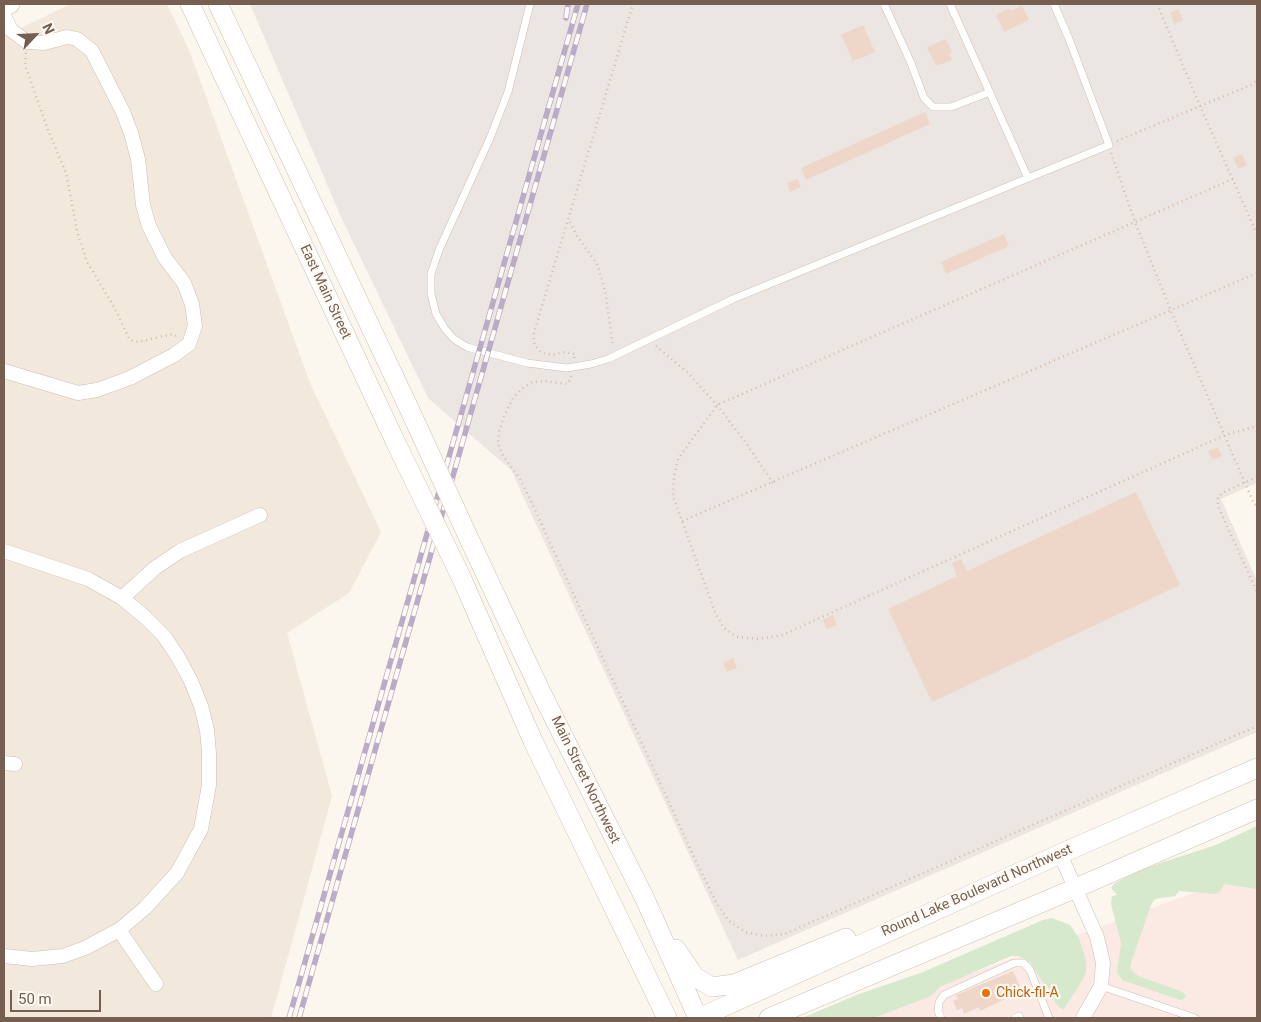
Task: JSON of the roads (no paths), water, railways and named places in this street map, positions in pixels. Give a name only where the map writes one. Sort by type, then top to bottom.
[{"type":"main road","points":[[4,7],[10,4]]},
{"type":"main road","name":"East Main Street","points":[[190,4],[396,443],[462,579],[533,741],[667,1018]]},
{"type":"main road","name":"East Main Street","points":[[218,4],[471,543]]},
{"type":"main road","name":"Main Street Northwest","points":[[471,543],[541,692],[645,900],[698,1018]]},
{"type":"main road","name":"Round Lake Boulevard Northwest","points":[[698,1018],[896,927],[1257,768]]},
{"type":"main road","points":[[769,1018],[1257,809]]},
{"type":"main road","points":[[658,930],[671,940],[695,977],[712,987],[734,984],[806,953],[862,932],[896,927]]},
{"type":"main road","points":[[790,1018],[804,1011],[820,997]]},
{"type":"street","points":[[4,16],[11,30],[27,42],[44,43],[67,37],[77,39],[92,51],[123,112],[133,141],[138,159],[143,204],[149,226],[165,258],[184,283],[192,304],[195,326],[188,344],[174,355],[130,378],[97,390],[78,393],[4,370]]},
{"type":"street","points":[[122,598],[155,568],[180,551],[260,515]]},
{"type":"street","points":[[4,551],[88,579],[122,598],[145,616],[164,636],[192,681],[207,730],[209,753],[209,785],[201,829],[177,873],[145,908],[119,930],[85,948],[63,956],[32,959],[4,956]]},
{"type":"street","points":[[1060,854],[1097,937],[1103,963],[1101,986],[1084,1018]]},
{"type":"street","points":[[119,930],[156,984]]},
{"type":"lane","points":[[530,4],[508,92],[490,138],[439,250],[431,274],[431,294],[436,314],[445,330],[467,347],[527,363],[567,368],[591,364],[614,356],[733,299],[1108,145],[1054,4]]},
{"type":"lane","points":[[884,4],[924,98],[933,107],[951,107],[990,92]]},
{"type":"lane","points":[[950,4],[1028,178]]},
{"type":"lane","points":[[941,1018],[938,1011],[939,1002],[944,995],[1014,963],[1024,963],[1030,970],[1049,1018]]},
{"type":"lane","points":[[1101,986],[1194,1018]]},
{"type":"lane","points":[[1015,1018],[1019,1016],[1020,1018]]},
{"type":"railway","points":[[566,18],[568,4]]},
{"type":"railway","points":[[289,1018],[578,4]]},
{"type":"railway","points":[[299,1018],[587,4]]},
{"type":"place","name":"Chick-fil-A","points":[[986,993]]}]
